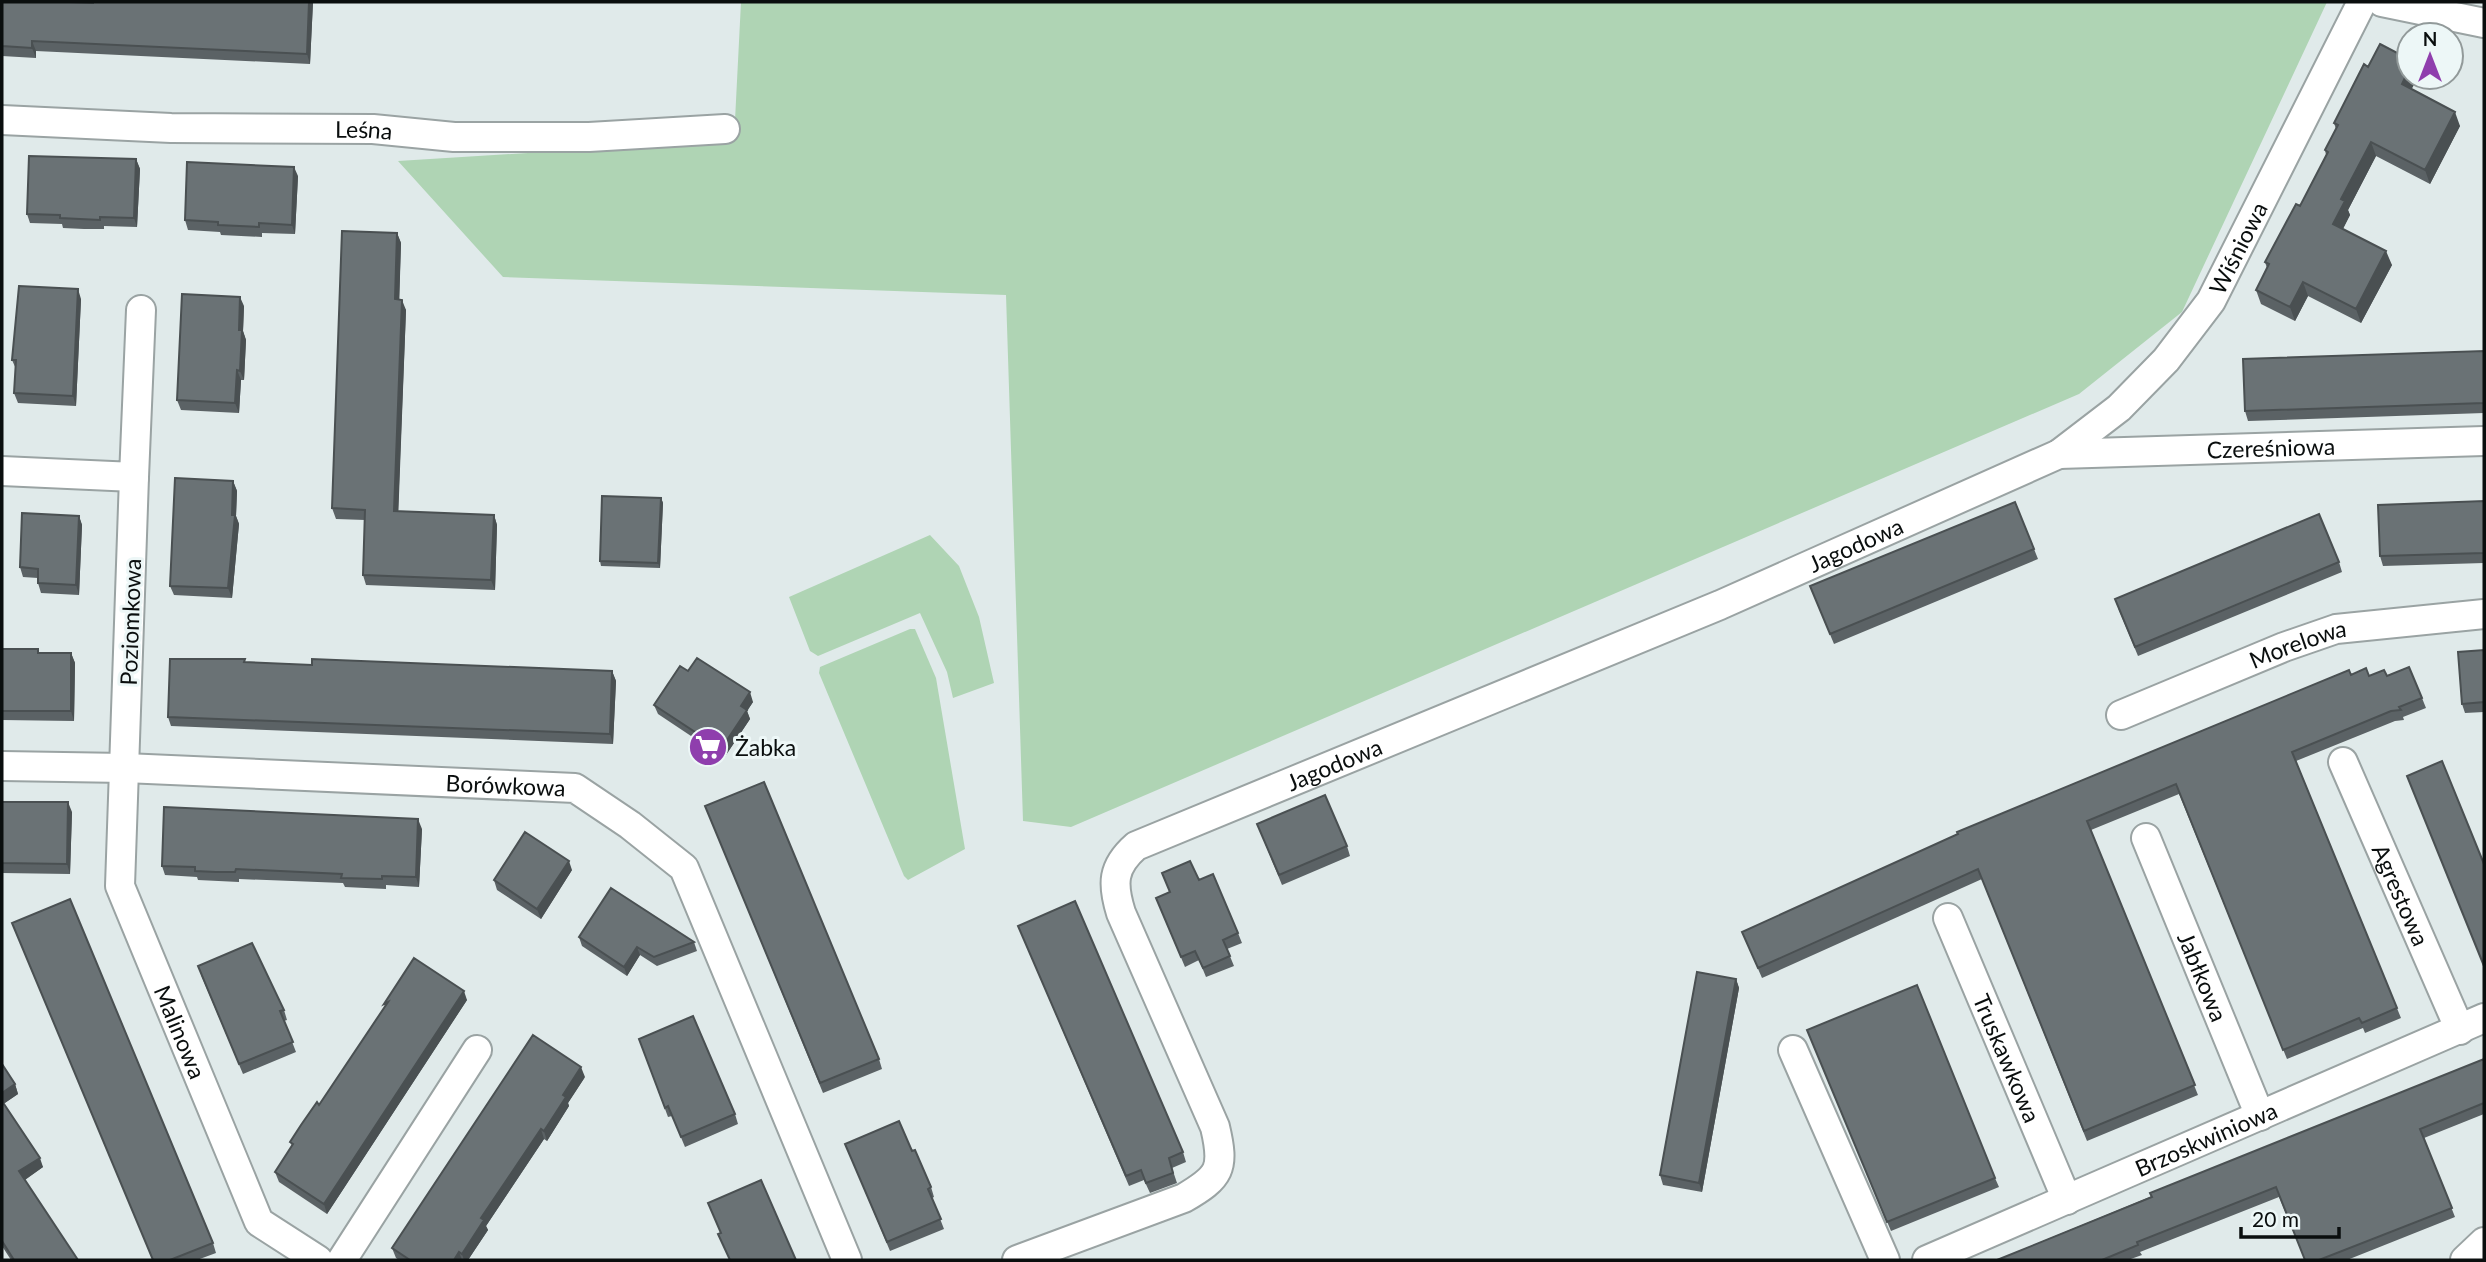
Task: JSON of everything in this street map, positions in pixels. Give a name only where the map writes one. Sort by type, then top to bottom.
[{"type":"street","name":"Wiśniowa","points":[[2059,454],[2119,408],[2166,360],[2211,301],[2362,2]]},
{"type":"street","points":[[2382,2],[2484,23]]},
{"type":"street","name":"Leśna","points":[[2,120],[171,128],[373,130],[454,137],[589,137],[725,130]]},
{"type":"street","name":"Poziomkowa","points":[[125,768],[141,310]]},
{"type":"street","name":"Czereśniowa","points":[[2059,454],[2484,441]]},
{"type":"street","name":"Jagodowa","points":[[1017,1260],[1184,1198],[1206,1184],[1219,1168],[1220,1149],[1215,1127],[1115,895],[1116,872],[1122,858],[1136,846],[1720,604],[2059,454]]},
{"type":"street","points":[[2,471],[134,477]]},
{"type":"street","name":"Morelowa","points":[[2121,715],[2284,647],[2336,629],[2484,614]]},
{"type":"street","name":"Agrestowa","points":[[2343,762],[2472,1024]]},
{"type":"street","name":"Borówkowa","points":[[2,766],[125,768],[575,788],[684,868],[847,1260]]},
{"type":"street","name":"Malinowa","points":[[125,768],[120,886],[259,1222],[318,1260]]},
{"type":"street","name":"Jabłkowa","points":[[2146,838],[2260,1116]]},
{"type":"street","name":"Truskawkowa","points":[[1948,918],[2067,1200]]},
{"type":"street","name":"Brzoskwiniowa","points":[[1927,1260],[2472,1024]]},
{"type":"street","points":[[342,1260],[477,1050]]},
{"type":"street","points":[[1793,1050],[1885,1260]]},
{"type":"street","points":[[2465,1260],[2484,1242]]},
{"type":"green space","points":[[741,2],[2327,2],[2182,312],[2079,394],[1071,827],[1023,821],[1006,295],[503,277],[398,161],[734,140]]},
{"type":"green space","points":[[930,535],[959,566],[979,617],[994,683],[953,698],[947,672],[920,613],[818,656],[810,651],[789,597]]},
{"type":"green space","points":[[915,629],[936,678],[965,849],[908,880],[819,673],[820,667]]},
{"type":"building","points":[[2,2],[309,2],[307,54],[32,41],[32,48],[2,46]]},
{"type":"building","points":[[2380,44],[2395,52],[2395,91],[2415,91],[2455,112],[2425,170],[2371,142],[2341,199],[2345,201],[2333,224],[2386,251],[2356,309],[2303,282],[2290,307],[2256,290],[2269,264],[2265,262],[2296,204],[2300,206],[2328,152],[2325,150],[2338,125],[2334,123],[2364,64],[2368,67]]},
{"type":"building","points":[[29,156],[136,159],[134,218],[100,217],[100,220],[27,214]]},
{"type":"building","points":[[187,162],[294,167],[292,225],[259,223],[259,227],[185,220]]},
{"type":"building","points":[[342,231],[397,233],[395,299],[402,300],[394,511],[494,515],[491,580],[363,575],[365,510],[332,508]]},
{"type":"building","points":[[19,286],[78,289],[73,396],[14,393],[16,360],[12,360]]},
{"type":"building","points":[[182,294],[240,297],[239,330],[242,330],[235,403],[177,400]]},
{"type":"building","points":[[2484,351],[2484,403],[2245,411],[2243,359]]},
{"type":"building","points":[[175,478],[233,481],[232,515],[235,515],[228,588],[170,586]]},
{"type":"building","points":[[602,496],[661,498],[658,563],[600,561]]},
{"type":"building","points":[[2484,501],[2484,553],[2380,556],[2378,505]]},
{"type":"building","points":[[2015,502],[2034,549],[1830,634],[1810,586]]},
{"type":"building","points":[[22,513],[79,516],[76,585],[38,583],[38,569],[20,567]]},
{"type":"building","points":[[2319,514],[2339,562],[2135,647],[2115,599]]},
{"type":"building","points":[[2,649],[71,653],[71,711],[2,711]]},
{"type":"building","points":[[2484,650],[2484,702],[2462,704],[2458,652]]},
{"type":"building","points":[[697,658],[750,692],[741,706],[747,710],[721,749],[654,705],[680,666],[688,671]]},
{"type":"building","points":[[170,659],[245,659],[244,662],[312,665],[312,659],[612,671],[610,734],[168,717]]},
{"type":"building","points":[[2409,667],[2422,698],[2399,707],[2401,710],[2391,711],[2292,752],[2397,1008],[2362,1023],[2359,1018],[2283,1050],[2176,784],[2087,821],[2195,1085],[2084,1131],[1978,869],[1758,968],[1742,932],[1958,834],[1957,832],[2349,670],[2351,675],[2366,668],[2369,676],[2384,670],[2387,676]]},
{"type":"building","points":[[2442,761],[2484,864],[2484,966],[2407,776]]},
{"type":"building","points":[[764,782],[879,1059],[820,1083],[705,806]]},
{"type":"building","points":[[1325,795],[1347,846],[1279,875],[1257,824]]},
{"type":"building","points":[[2,802],[68,802],[67,864],[2,863]]},
{"type":"building","points":[[164,807],[418,819],[416,877],[341,878],[342,874],[236,869],[235,872],[216,872],[195,871],[195,867],[162,866]]},
{"type":"building","points":[[525,832],[569,861],[537,909],[494,880]]},
{"type":"building","points":[[1190,861],[1199,880],[1213,874],[1238,933],[1223,940],[1230,956],[1203,968],[1195,951],[1181,957],[1156,898],[1170,892],[1162,873]]},
{"type":"building","points":[[611,888],[694,942],[654,957],[637,947],[624,967],[579,937]]},
{"type":"building","points":[[70,899],[213,1243],[170,1260],[153,1260],[12,923]]},
{"type":"building","points":[[1075,901],[1183,1152],[1169,1158],[1173,1173],[1146,1183],[1141,1170],[1126,1176],[1018,926]]},
{"type":"building","points":[[252,943],[284,1010],[280,1011],[293,1042],[239,1064],[198,966]]},
{"type":"building","points":[[414,958],[464,991],[324,1204],[275,1172],[293,1144],[290,1142],[301,1125],[317,1102],[319,1105]]},
{"type":"building","points":[[1697,972],[1736,979],[1699,1183],[1660,1175]]},
{"type":"building","points":[[1917,985],[1995,1178],[1887,1222],[1807,1030]]},
{"type":"building","points":[[693,1016],[735,1114],[681,1137],[668,1106],[665,1108],[639,1039]]},
{"type":"building","points":[[533,1035],[581,1067],[563,1095],[566,1097],[481,1218],[484,1220],[462,1254],[459,1252],[454,1260],[410,1260],[392,1248]]},
{"type":"building","points":[[2484,1059],[2484,1103],[2420,1129],[2452,1208],[2319,1260],[2305,1260],[2276,1187],[2137,1242],[2138,1245],[2102,1260],[1997,1260],[2152,1197],[2150,1193]]},
{"type":"building","points":[[2,1064],[15,1084],[2,1093]]},
{"type":"building","points":[[2,1101],[40,1158],[19,1171],[78,1260],[14,1260],[2,1241]]},
{"type":"building","points":[[899,1121],[931,1187],[928,1189],[941,1219],[887,1242],[845,1144]]},
{"type":"building","points":[[761,1180],[796,1260],[730,1260],[718,1234],[721,1233],[708,1203]]},
{"type":"place","name":"Żabka","points":[[708,747]]}]
